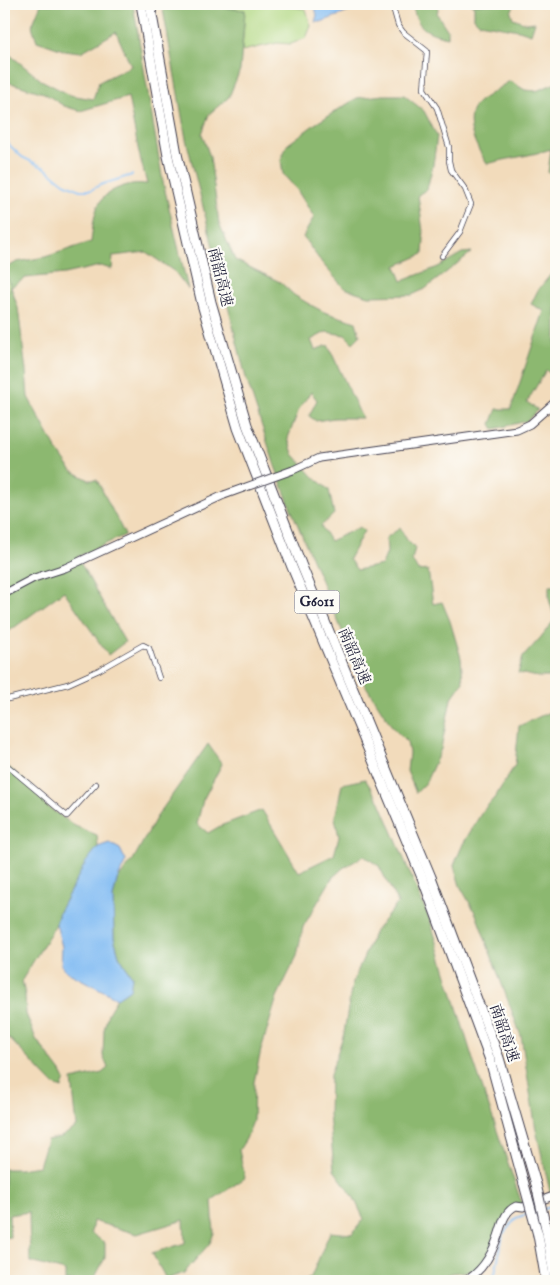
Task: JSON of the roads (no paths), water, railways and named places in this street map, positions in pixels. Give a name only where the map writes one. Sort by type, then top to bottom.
[{"type":"highway","name":"南韶高速","points":[[141,4],[168,156],[202,304],[238,428],[296,576],[423,880],[490,1060],[524,1184],[542,1234],[555,1281]]},
{"type":"highway","name":"南韶高速","points":[[150,4],[177,154],[196,237],[211,302],[247,425],[301,564],[431,877],[499,1058],[536,1184],[546,1281]]},
{"type":"street","points":[[392,4],[398,25],[403,32],[427,51],[424,89],[427,96],[435,104],[449,148],[449,161],[452,170],[456,179],[465,189],[470,204],[460,232],[442,256]]},
{"type":"street","points":[[4,594],[34,578],[65,568],[224,495],[293,470],[319,458],[517,430],[530,424],[556,401]]},
{"type":"street","points":[[4,700],[54,689],[84,678],[143,645],[149,648],[159,678]]},
{"type":"street","points":[[4,763],[67,816],[96,784]]},
{"type":"street","points":[[465,1281],[481,1270],[497,1240],[507,1212],[516,1206],[523,1207],[556,1195]]},
{"type":"water","points":[[314,4],[364,4],[359,8],[321,22],[315,22],[317,15]]},
{"type":"water","points":[[109,843],[120,849],[126,861],[117,880],[113,898],[114,938],[119,956],[132,977],[130,989],[117,998],[67,972],[61,965],[62,947],[56,924],[59,912],[86,862],[98,847]]},
{"type":"waterway","points":[[4,140],[22,157],[45,168],[64,183],[80,190],[91,190],[100,185],[132,175]]},
{"type":"waterway","points":[[544,1209],[556,1205]]},
{"type":"waterway","points":[[485,1281],[495,1274],[503,1234],[516,1218],[530,1213]]}]
